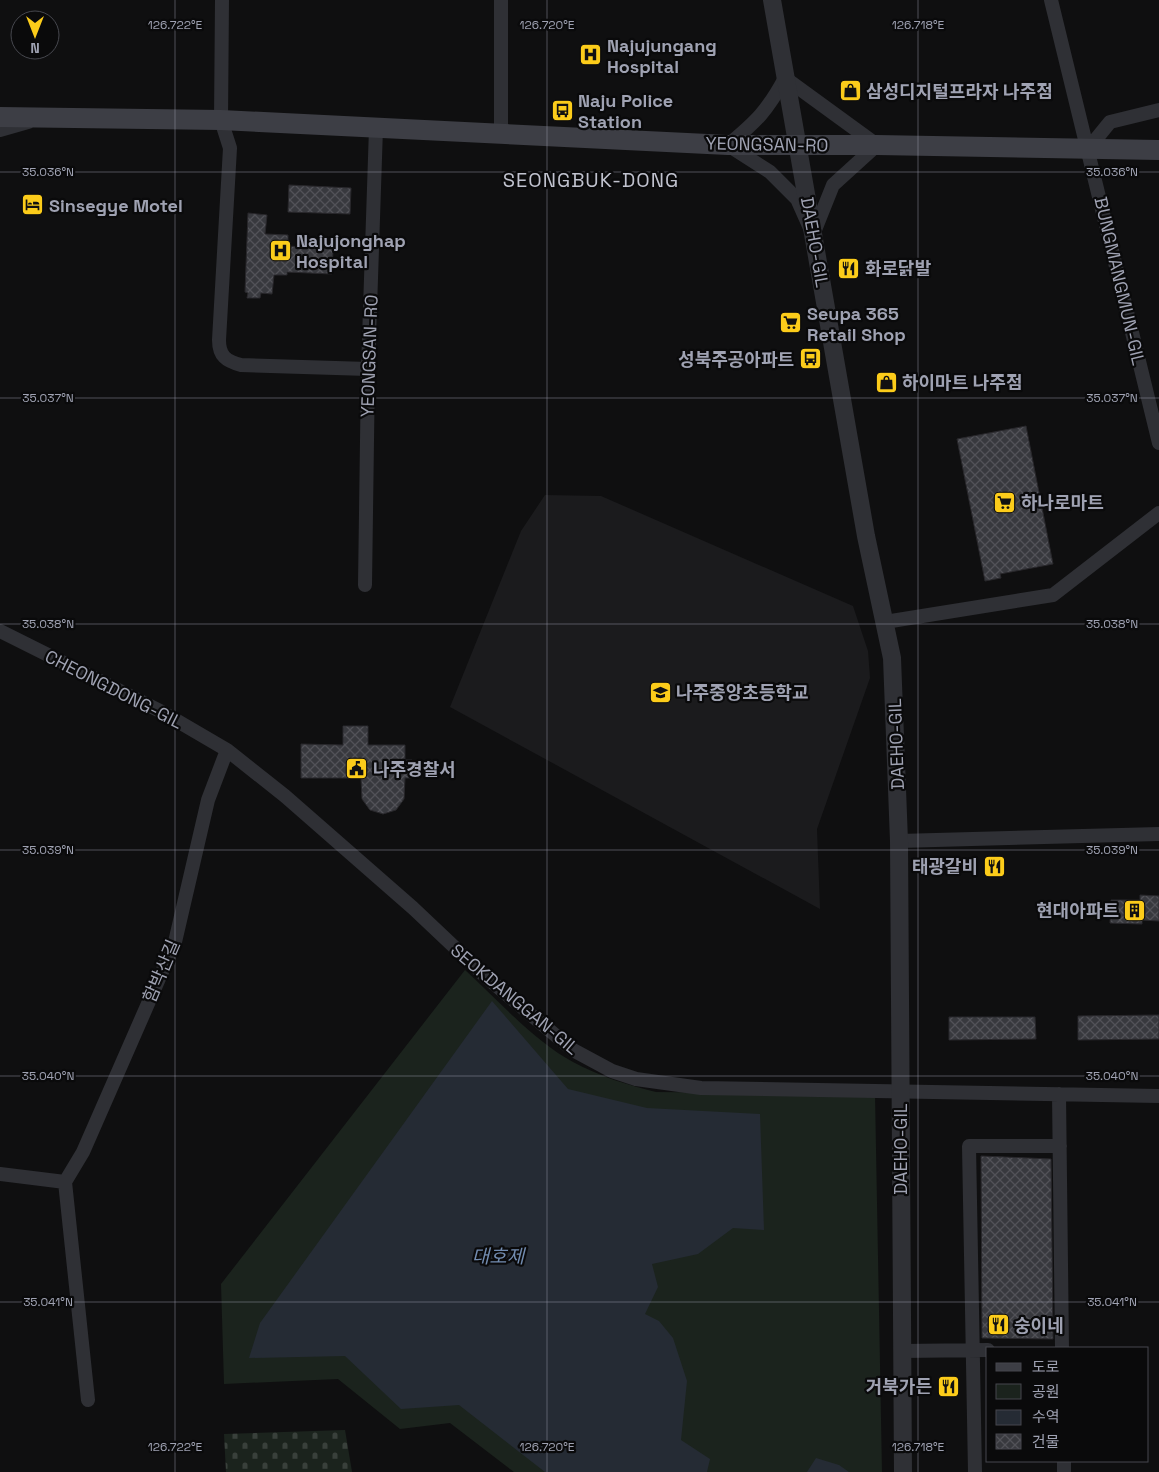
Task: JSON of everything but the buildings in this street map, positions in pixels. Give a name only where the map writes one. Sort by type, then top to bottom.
[{"type":"main road","name":"YEONGSAN-RO","points":[[0,117],[47,116],[221,120],[728,145],[877,145],[1159,150]]},
{"type":"street","points":[[222,0],[221,120],[230,148],[219,340],[220,353],[228,362],[241,365],[368,369]]},
{"type":"street","points":[[501,0],[501,134]]},
{"type":"street","name":"DAEHO-GIL","points":[[772,0],[866,536],[892,658],[899,841],[903,1472]]},
{"type":"street","name":"BUNGMANGMUN-GIL","points":[[1051,0],[1159,443]]},
{"type":"street","points":[[785,78],[877,145],[833,186],[814,235],[797,199],[770,172],[728,145],[755,123],[769,107],[785,78]]},
{"type":"street","points":[[1088,149],[1110,122],[1159,110]]},
{"type":"street","points":[[0,130],[47,116]]},
{"type":"street","name":"YEONGSAN-RO","points":[[365,584],[368,369],[376,128]]},
{"type":"street","points":[[1149,404],[1159,392]]},
{"type":"street","points":[[885,622],[1053,595],[1159,513]]},
{"type":"street","name":"CHEONGDONG-GIL","points":[[0,631],[162,712],[227,750]]},
{"type":"street","name":"SEOKDANGGAN-GIL","points":[[227,750],[285,796],[378,877],[547,1030],[589,1060],[636,1079],[658,1084],[701,1088],[1159,1096]]},
{"type":"street","name":"함박산길","points":[[66,1182],[83,1152],[175,942],[208,800],[227,750]]},
{"type":"street","points":[[899,841],[1159,834]]},
{"type":"street","points":[[1059,1094],[1062,1347]]},
{"type":"street","points":[[975,1472],[969,1146],[1060,1146]]},
{"type":"street","points":[[0,1174],[66,1182],[88,1400]]},
{"type":"street","points":[[902,1352],[986,1350]]},
{"type":"shaded area","name":"나주중앙초등학교","points":[[545,495],[601,496],[853,606],[868,651],[870,678],[817,829],[820,909],[450,707],[521,531]]},
{"type":"green space","points":[[465,970],[516,1019],[558,1053],[593,1072],[624,1083],[656,1092],[875,1094],[882,1472],[514,1472],[450,1423],[400,1429],[338,1379],[224,1384],[221,1284]]},
{"type":"green space","points":[[345,1430],[352,1472],[226,1472],[224,1434]]},
{"type":"water","name":"대호제","points":[[492,1001],[568,1089],[647,1108],[760,1114],[764,1230],[733,1228],[698,1254],[652,1264],[658,1287],[645,1314],[659,1321],[673,1338],[687,1381],[681,1440],[710,1459],[707,1472],[545,1472],[459,1405],[401,1409],[345,1356],[249,1358],[260,1323]]},
{"type":"water","points":[[816,1458],[839,1465],[849,1472],[807,1472]]},
{"type":"place","name":"Najujungang Hospital","points":[[591,55]]},
{"type":"place","name":"삼성디지털프라자 나주점","points":[[850,91]]},
{"type":"place","name":"Naju Police Station","points":[[562,110]]},
{"type":"place","name":"Sinsegye Motel","points":[[33,205]]},
{"type":"place","name":"Najujonghap Hospital","points":[[280,250]]},
{"type":"place","name":"화로닭발","points":[[849,268]]},
{"type":"place","name":"Seupa 365 Retail Shop","points":[[791,323]]},
{"type":"place","name":"성북주공아파트","points":[[810,359]]},
{"type":"place","name":"하이마트 나주점","points":[[886,382]]},
{"type":"place","name":"하나로마트","points":[[1005,502]]},
{"type":"place","name":"나주중앙초등학교","points":[[660,692]]},
{"type":"place","name":"나주경찰서","points":[[357,769]]},
{"type":"place","name":"태광갈비","points":[[994,866]]},
{"type":"place","name":"현대아파트","points":[[1135,910]]},
{"type":"place","name":"숭이네","points":[[998,1325]]},
{"type":"place","name":"거북가든","points":[[948,1386]]},
{"type":"district","name":"SEONGBUK-DONG","points":[[591,180]]}]
